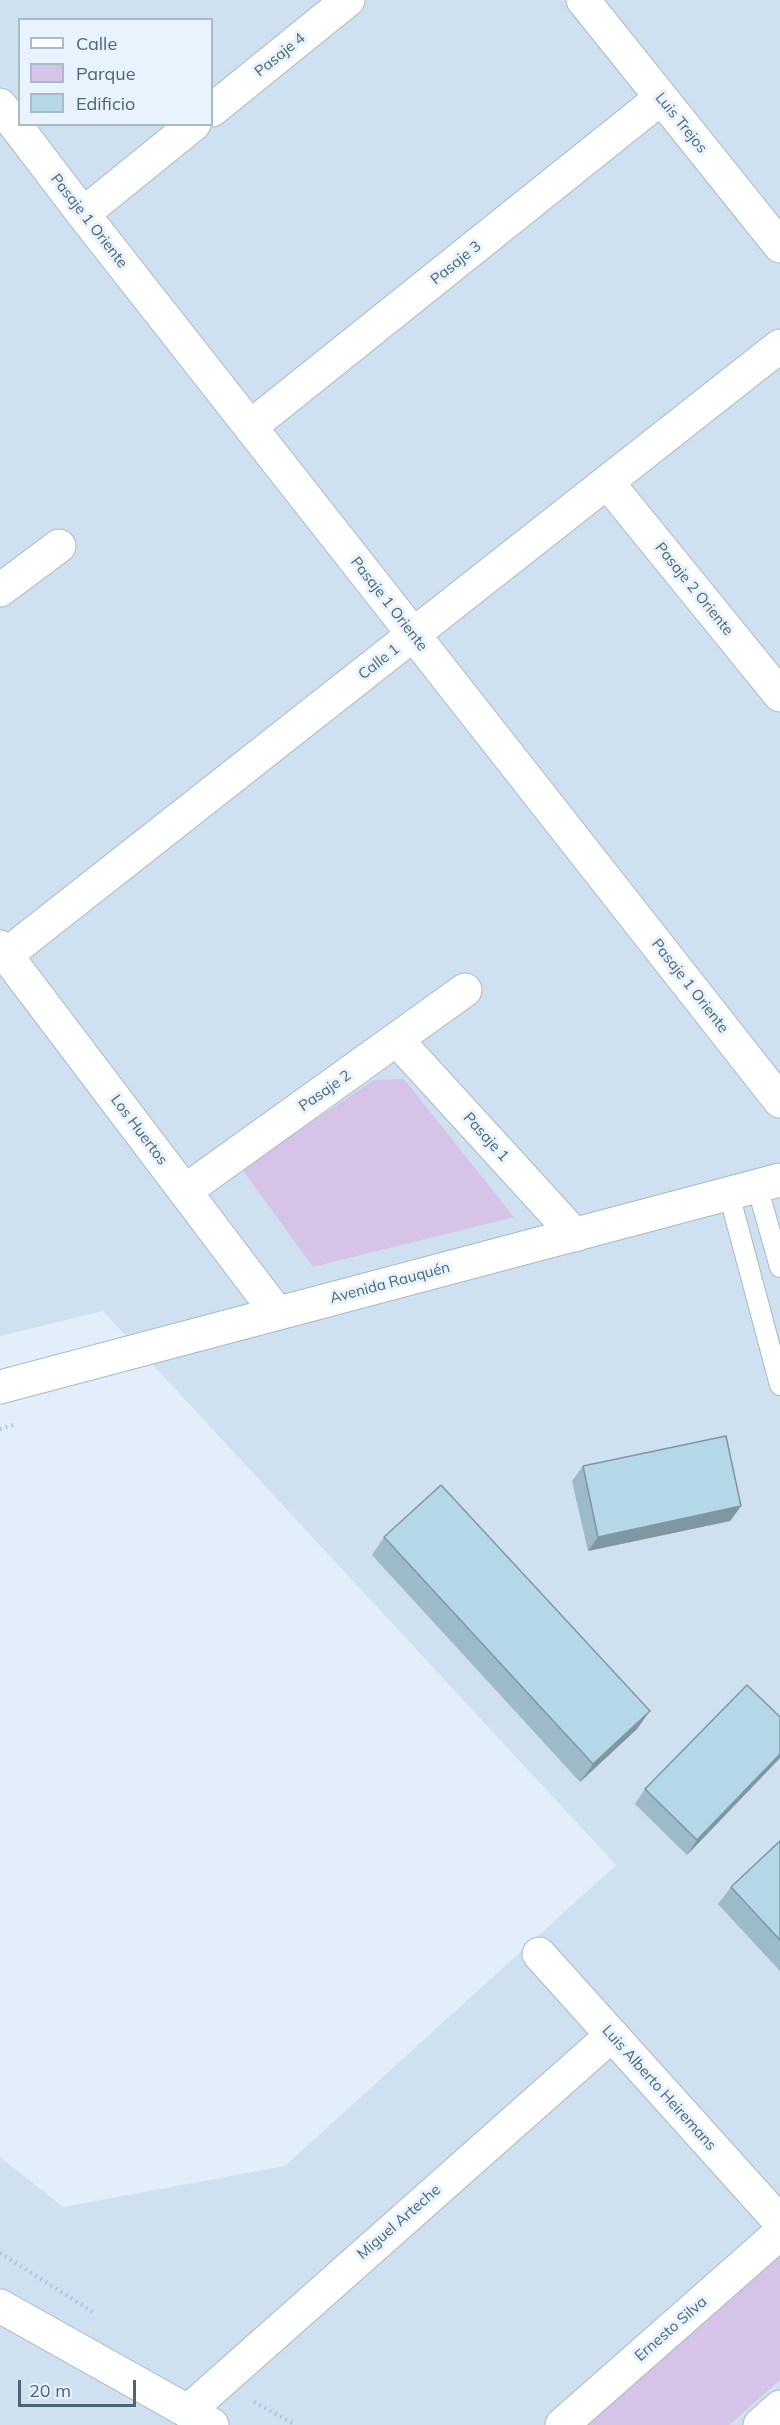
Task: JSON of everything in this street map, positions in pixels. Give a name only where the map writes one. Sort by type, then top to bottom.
[{"type":"street","name":"Pasaje 4","points":[[213,109],[348,0]]},
{"type":"street","name":"Luis Trejos","points":[[583,0],[780,246]]},
{"type":"street","name":"Pasaje 3","points":[[250,427],[662,98]]},
{"type":"street","name":"Pasaje 1 Oriente","points":[[0,105],[83,214],[780,1101]]},
{"type":"street","points":[[83,214],[192,126]]},
{"type":"street","name":"Calle 1","points":[[3,951],[413,635],[780,346]]},
{"type":"street","name":"Pasaje 2 Oriente","points":[[607,482],[780,695]]},
{"type":"street","points":[[0,590],[59,546]]},
{"type":"street","name":"Los Huertos","points":[[3,951],[277,1313]]},
{"type":"street","name":"Pasaje 2","points":[[185,1191],[465,990]]},
{"type":"street","name":"Pasaje 1","points":[[397,1040],[575,1235]]},
{"type":"street","name":"Avenida Rauquén","points":[[0,1387],[755,1187]]},
{"type":"street","name":"Luis Alberto Heiremans","points":[[539,1954],[780,2222]]},
{"type":"street","name":"Miguel Arteche","points":[[200,2418],[218,2382],[612,2035]]},
{"type":"street","name":"Ernesto Silva","points":[[562,2425],[780,2233]]},
{"type":"street","points":[[0,2306],[200,2418]]},
{"type":"street","points":[[760,2425],[780,2407]]},
{"type":"lane","points":[[755,1187],[780,1267]]},
{"type":"lane","points":[[755,1187],[780,1385]]},
{"type":"path","points":[[0,2253],[95,2313]]},
{"type":"path","points":[[218,2382],[296,2425]]},
{"type":"shaded area","points":[[0,0],[780,0],[780,2425],[0,2425],[0,2157],[63,2207],[285,2166],[616,1865],[103,1311],[0,1336]]},
{"type":"green space","points":[[404,1079],[514,1217],[313,1267],[242,1169],[374,1080]]},
{"type":"green space","points":[[780,2248],[780,2380],[729,2425],[588,2425]]},
{"type":"building","points":[[726,1436],[741,1506],[598,1537],[583,1466]]},
{"type":"building","points":[[441,1485],[650,1711],[593,1764],[384,1537]]},
{"type":"building","points":[[747,1685],[780,1717],[780,1754],[697,1840],[645,1789]]},
{"type":"building","points":[[780,1841],[780,1940],[731,1887]]}]
